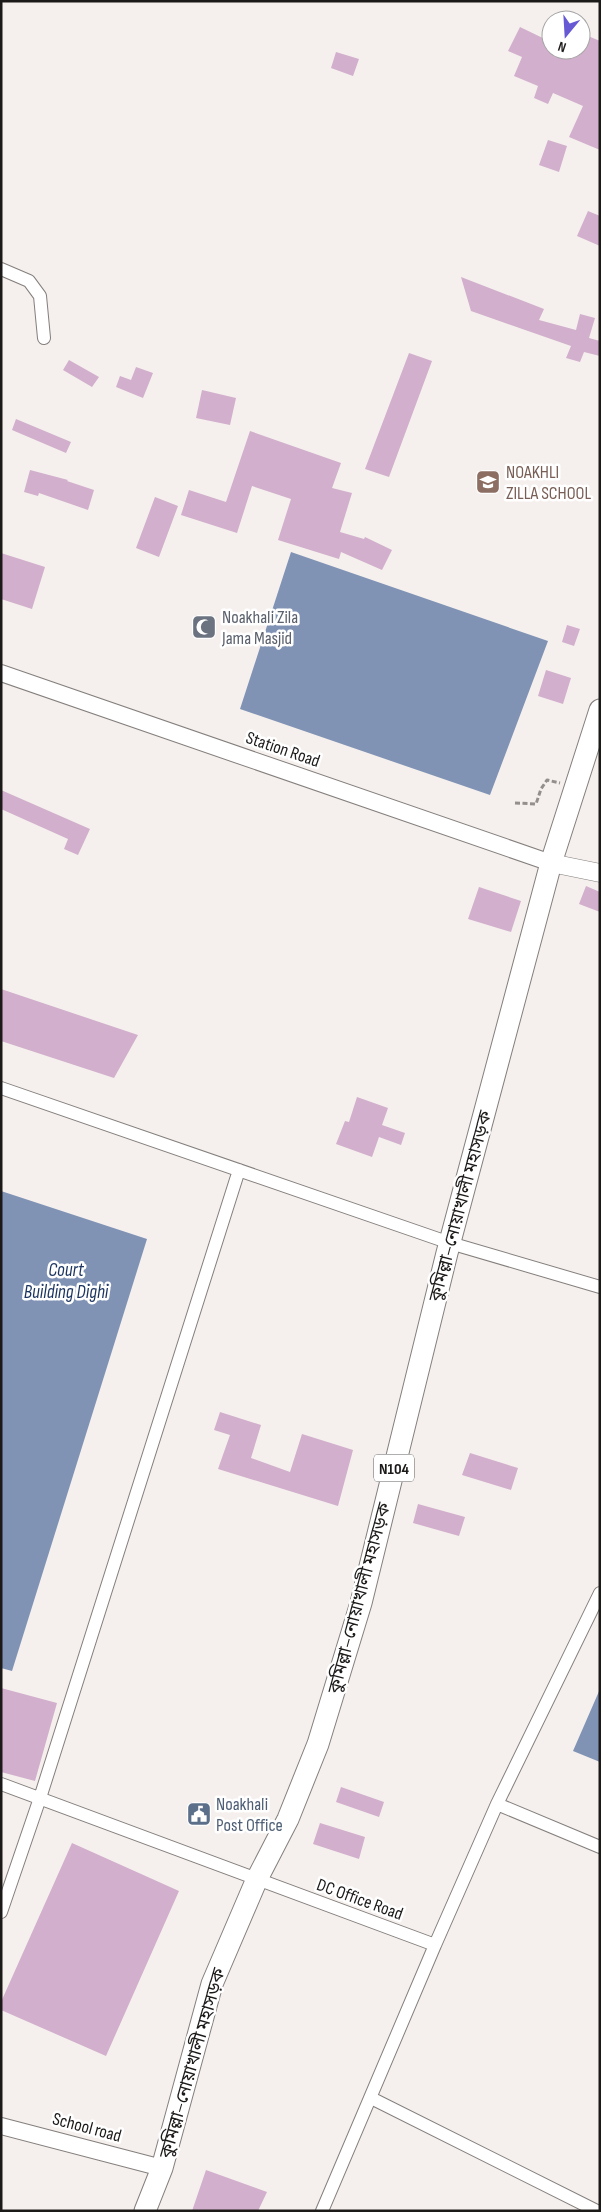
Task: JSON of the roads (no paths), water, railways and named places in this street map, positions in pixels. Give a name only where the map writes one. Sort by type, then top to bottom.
[{"type":"highway","name":"কুমিল্লা–নোয়াখালী মহাসড়ক","points":[[145,2211],[162,2168],[212,1984],[257,1880],[288,1819],[318,1744],[361,1603],[450,1243],[551,863],[600,710]]},
{"type":"main road","points":[[551,863],[600,873]]},
{"type":"street","points":[[1,270],[29,282],[40,296],[44,338]]},
{"type":"street","name":"Station Road","points":[[1,673],[551,863]]},
{"type":"street","points":[[1,1088],[450,1243],[600,1286]]},
{"type":"street","points":[[1,1912],[40,1798],[239,1170]]},
{"type":"street","points":[[322,2211],[497,1804],[600,1594]]},
{"type":"street","name":"DC Office Road","points":[[1,1784],[435,1945]]},
{"type":"street","points":[[497,1804],[600,1847]]},
{"type":"street","points":[[371,2098],[597,2211]]},
{"type":"street","name":"School road","points":[[1,2126],[162,2168]]},
{"type":"water","points":[[291,552],[548,641],[490,795],[240,709]]},
{"type":"water","name":"Court Building Dighi","points":[[1,1191],[147,1239],[12,1671],[1,1668]]},
{"type":"water","points":[[600,1689],[600,1762],[573,1751]]},
{"type":"place","name":"NOAKHLI ZILLA SCHOOL","points":[[488,482]]},
{"type":"place","name":"Noakhali Zila Jama Masjid","points":[[204,627]]},
{"type":"place","name":"Noakhali Post Office","points":[[199,1814]]}]
